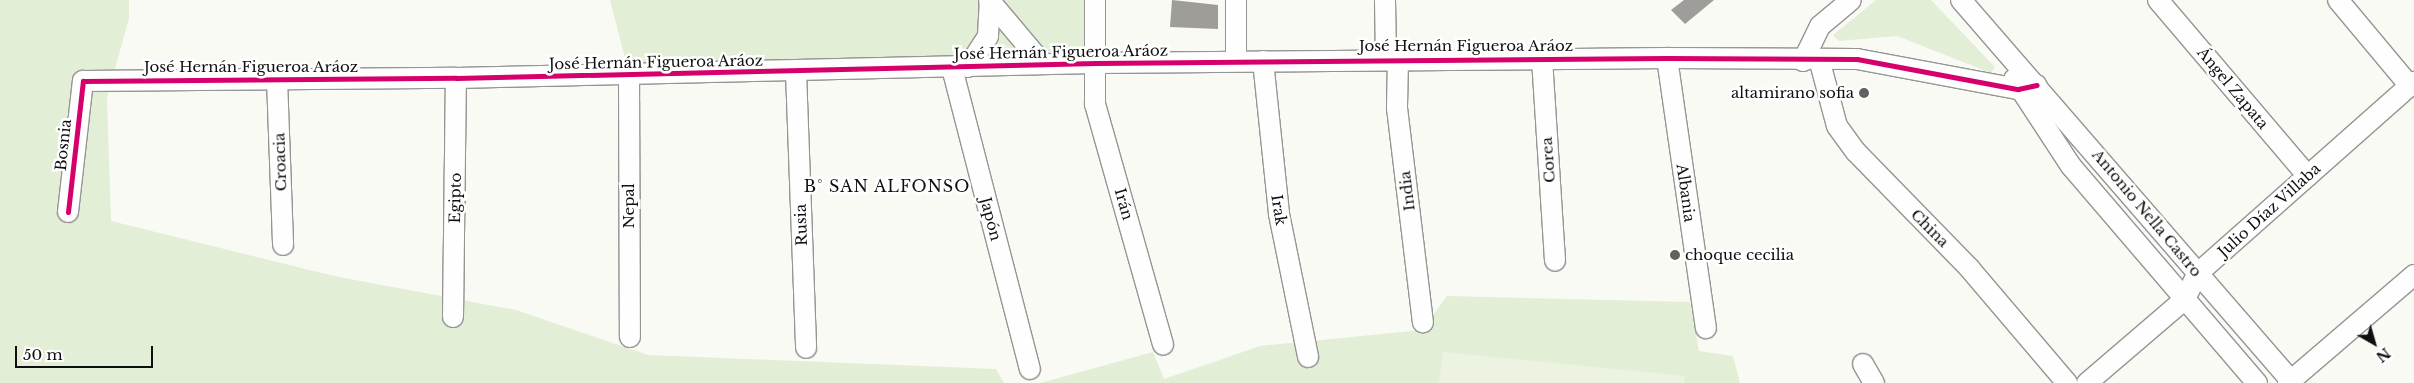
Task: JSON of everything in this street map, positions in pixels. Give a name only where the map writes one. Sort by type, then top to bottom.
[{"type":"street","points":[[989,0],[1042,64]]},
{"type":"street","points":[[960,67],[988,36],[989,0]]},
{"type":"street","name":"Irán","points":[[1095,0],[1096,104],[1163,345]]},
{"type":"street","points":[[1236,0],[1236,61]]},
{"type":"street","name":"India","points":[[1385,0],[1423,322]]},
{"type":"street","points":[[1811,60],[1820,26],[1851,0]]},
{"type":"street","name":"Antonio Nella Castro","points":[[1961,0],[1999,45],[2028,87],[2071,166],[2257,383]]},
{"type":"street","name":"Ángel Zapata","points":[[2158,0],[2308,176]]},
{"type":"street","points":[[2338,0],[2412,84]]},
{"type":"street","name":"José Hernán Figueroa Aráoz","points":[[83,81],[456,78],[796,72],[1096,62],[1666,58],[1857,59],[2028,87]]},
{"type":"street","name":"Albania","points":[[1666,58],[1706,328]]},
{"type":"street","name":"Corea","points":[[1542,59],[1555,261]]},
{"type":"street","name":"China","points":[[1811,60],[1837,126],[1856,152],[1970,269],[2067,383]]},
{"type":"street","name":"Irak","points":[[1263,61],[1279,214],[1308,357]]},
{"type":"street","name":"Japón","points":[[960,67],[1030,370]]},
{"type":"street","name":"Rusia","points":[[796,72],[806,348]]},
{"type":"street","name":"Nepal","points":[[629,74],[630,337]]},
{"type":"street","name":"Egipto","points":[[453,317],[456,78]]},
{"type":"street","name":"Croacia","points":[[277,79],[283,245]]},
{"type":"street","name":"Bosnia","points":[[68,212],[83,81]]},
{"type":"street","name":"Julio Díaz Villaba","points":[[2087,383],[2185,299],[2197,274],[2412,84]]},
{"type":"street","name":"Antonio Nella Castro","points":[[2028,87],[2197,274],[2291,382]]},
{"type":"street","points":[[2291,382],[2414,275]]},
{"type":"street","points":[[1863,364],[1874,383]]},
{"type":"green space","points":[[0,0],[129,0],[129,18],[107,98],[111,221],[334,276],[516,310],[648,355],[996,369],[1004,383],[0,383]]},
{"type":"green space","points":[[610,0],[1097,0],[1096,63],[629,74]]},
{"type":"green space","points":[[1876,0],[1931,0],[1995,67],[1991,73],[1897,36],[1839,41],[1833,35]]},
{"type":"green space","points":[[1447,296],[1690,302],[1699,351],[1733,356],[1740,383],[1040,383],[1153,352],[1164,379],[1260,346],[1422,330]]},
{"type":"green space","points":[[1443,352],[1685,376],[1684,383],[1439,383]]},
{"type":"building","points":[[1172,0],[1218,5],[1218,29],[1170,27]]},
{"type":"building","points":[[1684,0],[1714,0],[1685,24],[1671,10]]},
{"type":"cycle path","points":[[68,212],[83,81],[456,78],[1096,63],[1667,58],[1857,59],[2018,89],[2037,85]]},
{"type":"place","name":"altamirano sofia","points":[[1864,93]]},
{"type":"place","name":"choque cecilia","points":[[1675,255]]},
{"type":"district","name":"B° SAN ALFONSO","points":[[887,186]]}]
